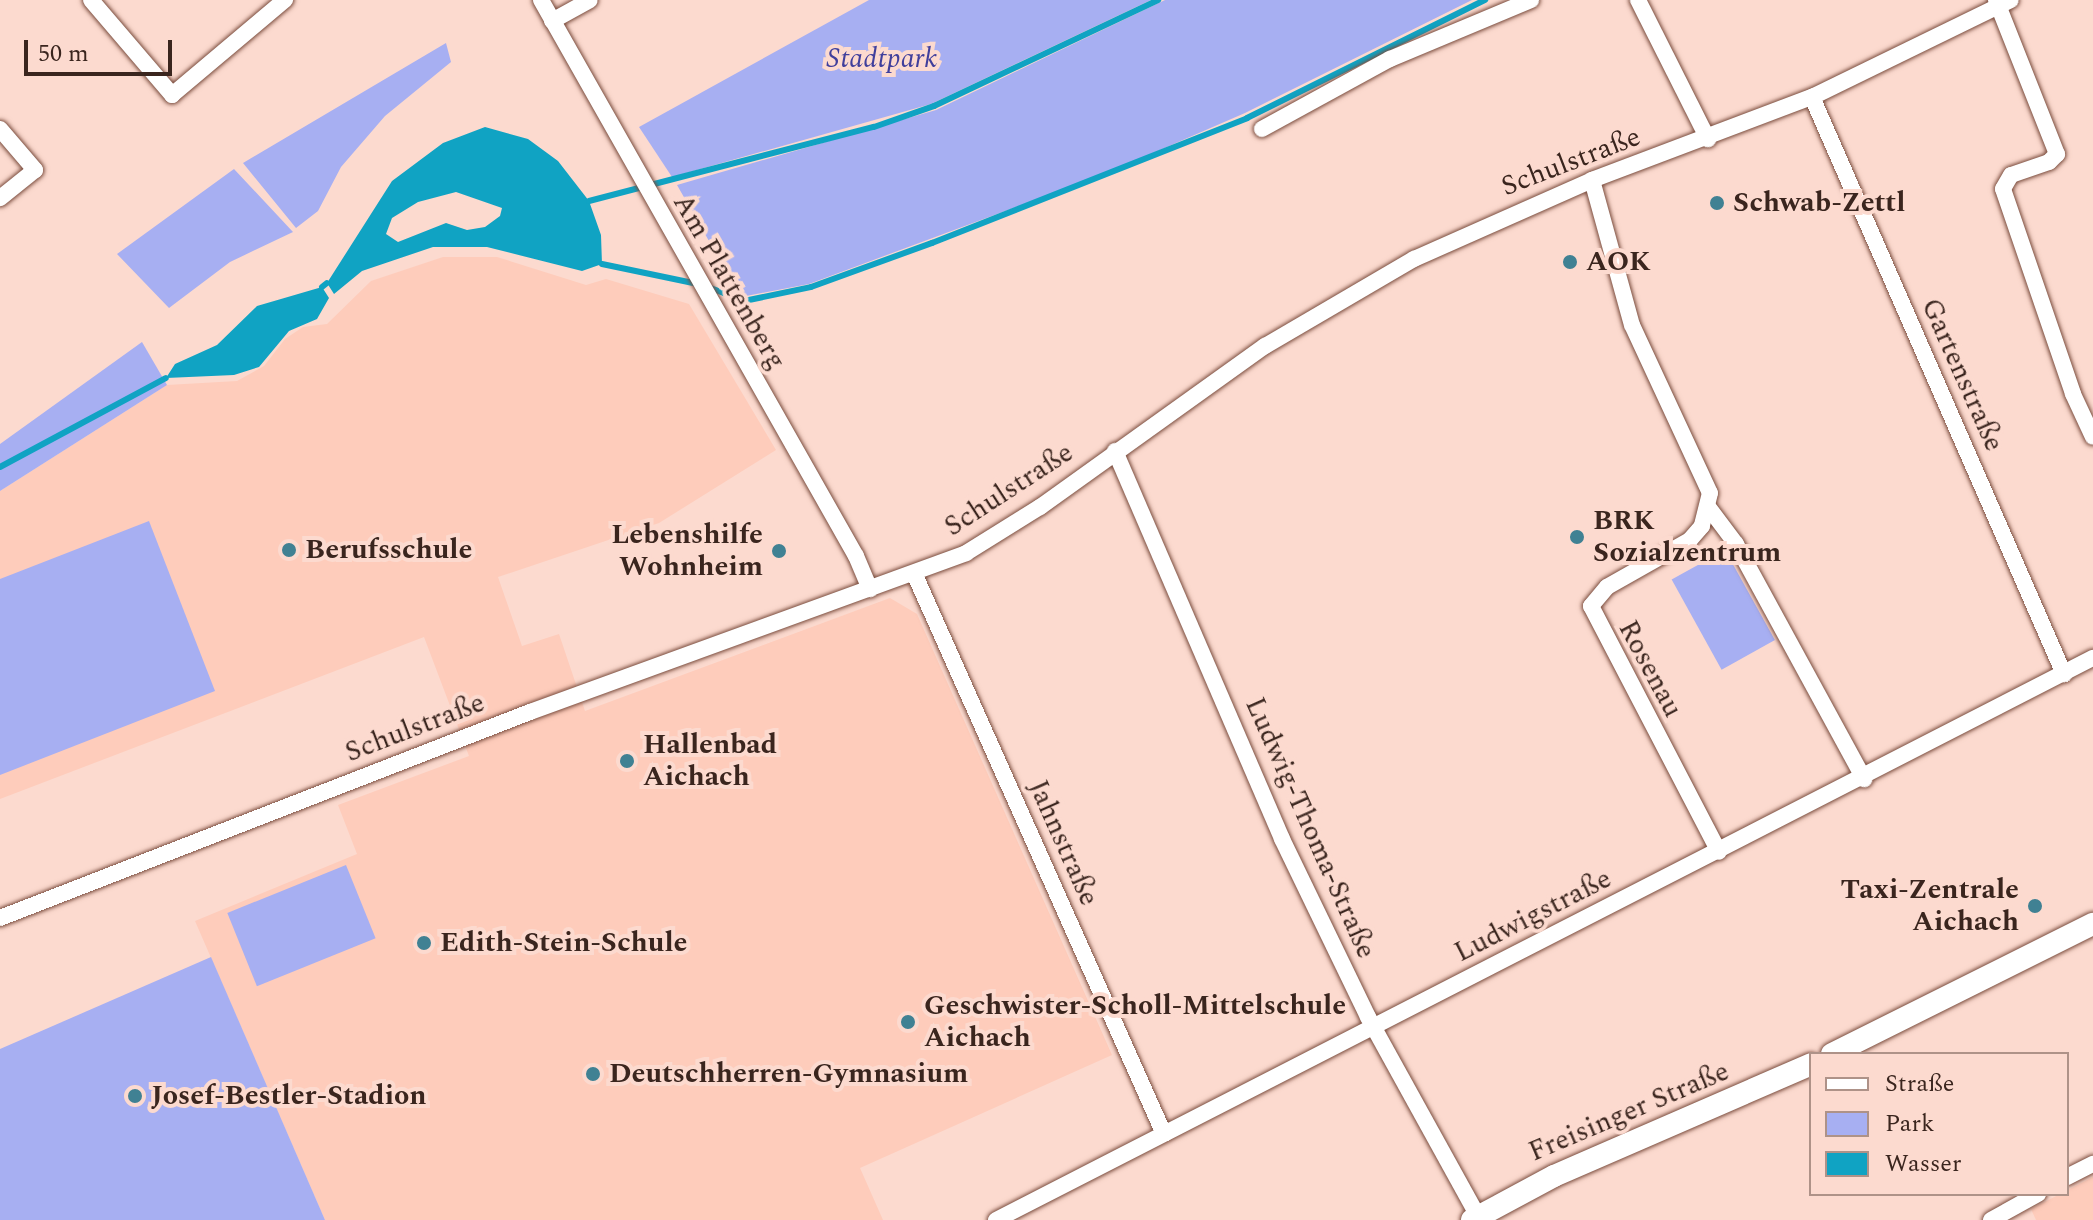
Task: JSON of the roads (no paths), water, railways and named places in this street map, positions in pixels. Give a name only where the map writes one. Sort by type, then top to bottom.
[{"type":"main road","points":[[1836,1052],[2093,924]]},
{"type":"main road","name":"Freisinger Straße","points":[[1477,1219],[1554,1176],[1809,1065]]},
{"type":"street","points":[[91,0],[172,95],[285,0]]},
{"type":"street","name":"Am Plattenberg","points":[[541,0],[856,556],[870,589]]},
{"type":"street","points":[[552,21],[590,0]]},
{"type":"street","points":[[1262,129],[1390,59],[1531,0]]},
{"type":"street","points":[[1638,0],[1708,139]]},
{"type":"street","points":[[2001,2],[2057,154],[2049,162],[2011,175],[2003,189],[2073,394],[2093,437]]},
{"type":"street","name":"Schulstraße","points":[[0,918],[516,717],[914,573],[1007,530],[1260,349],[1355,291],[1473,229],[1592,180],[1708,139],[1812,97],[2001,2]]},
{"type":"street","name":"Gartenstraße","points":[[1812,97],[2064,674]]},
{"type":"street","points":[[0,129],[35,170],[0,198]]},
{"type":"street","points":[[1592,180],[1632,325],[1704,477],[1709,508],[1736,544],[1864,779]]},
{"type":"street","name":"Ludwig-Thoma-Straße","points":[[1115,451],[1282,839],[1372,1025],[1477,1219]]},
{"type":"street","name":"Rosenau","points":[[1709,508],[1690,540],[1607,587],[1591,606],[1719,852]]},
{"type":"street","name":"Jahnstraße","points":[[914,573],[1164,1134]]},
{"type":"street","name":"Ludwigstraße","points":[[996,1220],[1372,1025],[1864,779],[2093,658]]},
{"type":"street","points":[[2069,1176],[2093,1164]]},
{"type":"street","points":[[1991,1220],[2034,1196]]},
{"type":"water","points":[[485,127],[528,139],[558,161],[589,201],[601,235],[602,264],[582,271],[487,247],[433,247],[362,271],[334,294],[327,283],[392,181],[443,143]],"holes":[[[456,192],[502,208],[500,216],[485,227],[467,230],[446,223],[398,242],[386,234],[392,218],[418,202]]]},
{"type":"water","points":[[322,287],[329,298],[317,319],[289,331],[259,367],[234,375],[166,378],[175,364],[217,345],[257,306]]},
{"type":"waterway","points":[[589,201],[874,127],[934,106],[1158,0]]},
{"type":"waterway","points":[[708,287],[744,301],[811,287],[932,243],[1247,118],[1485,0]]},
{"type":"waterway","points":[[602,264],[698,284]]},
{"type":"waterway","points":[[322,287],[327,283]]},
{"type":"waterway","points":[[0,467],[166,378]]},
{"type":"place","name":"Schwab-Zettl","points":[[1717,203]]},
{"type":"place","name":"AOK","points":[[1570,262]]},
{"type":"place","name":"BRK Sozialzentrum","points":[[1577,537]]},
{"type":"place","name":"Berufsschule","points":[[289,550]]},
{"type":"place","name":"Lebenshilfe Wohnheim","points":[[779,551]]},
{"type":"place","name":"Hallenbad Aichach","points":[[627,761]]},
{"type":"place","name":"Taxi-Zentrale Aichach","points":[[2035,906]]},
{"type":"place","name":"Edith-Stein-Schule","points":[[424,943]]},
{"type":"place","name":"Geschwister-Scholl-Mittelschule Aichach","points":[[908,1022]]},
{"type":"place","name":"Deutschherren-Gymnasium","points":[[593,1074]]},
{"type":"place","name":"Josef-Bestler-Stadion","points":[[135,1096]]},
{"type":"park label","name":"Stadtpark","points":[[882,59]]}]
